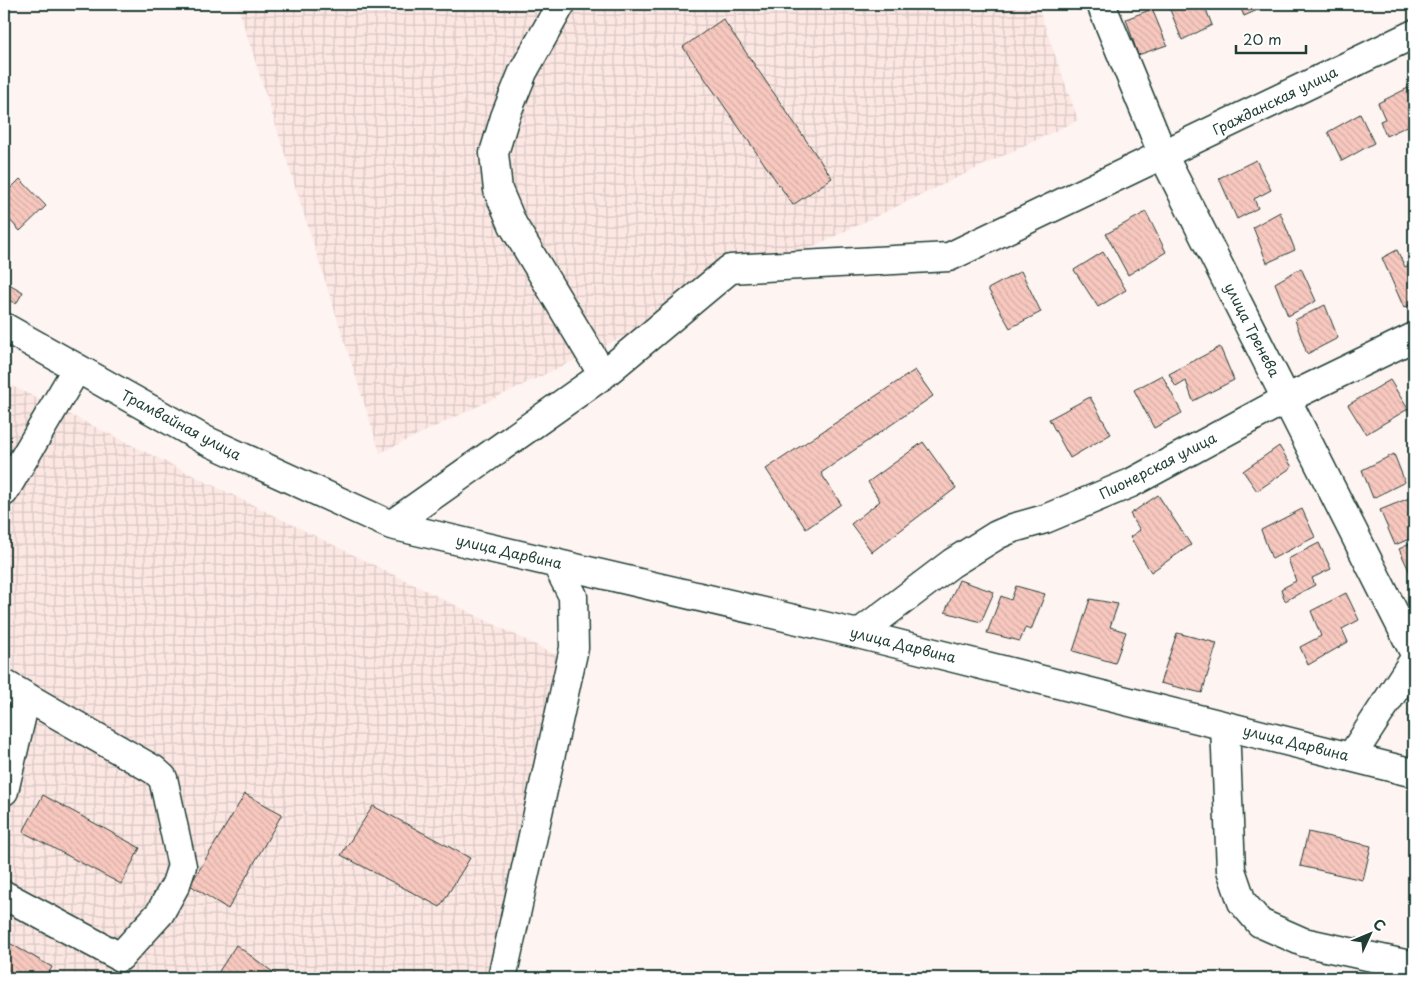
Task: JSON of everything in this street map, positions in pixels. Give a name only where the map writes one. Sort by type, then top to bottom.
[{"type":"street","points":[[561,4],[524,72],[505,117],[494,154],[498,190],[513,225],[603,375]]},
{"type":"street","name":"улица Тренева","points":[[1101,4],[1163,155],[1414,652]]},
{"type":"street","name":"Гражданская улица","points":[[391,525],[603,375],[730,269],[949,258],[1414,34]]},
{"type":"street","name":"Трамвайная улица","points":[[4,327],[205,440],[391,525]]},
{"type":"street","name":"Пионерская улица","points":[[858,634],[952,563],[997,535],[1013,528],[1045,519],[1131,483],[1286,399],[1414,337]]},
{"type":"street","points":[[4,492],[77,368]]},
{"type":"street","name":"улица Дарвина","points":[[391,525],[858,634],[1414,773]]},
{"type":"street","points":[[502,978],[574,648],[573,596],[556,563]]},
{"type":"street","points":[[1350,757],[1414,660]]},
{"type":"street","points":[[4,791],[15,691],[154,770],[162,778],[182,866],[176,884],[160,913],[120,957],[4,895]]},
{"type":"street","points":[[1225,726],[1231,870],[1242,902],[1260,923],[1304,942],[1414,966]]},
{"type":"shaded area","points":[[237,4],[1037,4],[1078,120],[380,453]]},
{"type":"shaded area","points":[[4,382],[564,659],[507,978],[4,978]]},
{"type":"building","points":[[1176,4],[1204,4],[1212,25],[1182,40],[1169,7]]},
{"type":"building","points":[[1239,4],[1271,4],[1244,16]]},
{"type":"building","points":[[1152,9],[1167,45],[1138,55],[1126,19]]},
{"type":"building","points":[[723,19],[832,178],[793,205],[683,47]]},
{"type":"building","points":[[1408,88],[1414,102],[1414,123],[1386,136],[1380,121],[1385,119],[1378,103]]},
{"type":"building","points":[[1360,114],[1374,143],[1342,161],[1328,132]]},
{"type":"building","points":[[1256,160],[1271,190],[1254,199],[1258,208],[1237,219],[1219,178]]},
{"type":"building","points":[[20,179],[46,206],[20,231],[4,214],[4,181],[11,188]]},
{"type":"building","points":[[1146,212],[1166,252],[1128,275],[1106,234]]},
{"type":"building","points":[[1280,212],[1295,250],[1267,263],[1253,227]]},
{"type":"building","points":[[1397,250],[1405,267],[1414,263],[1414,302],[1404,308],[1382,258]]},
{"type":"building","points":[[1103,252],[1126,290],[1098,307],[1074,270]]},
{"type":"building","points":[[1301,268],[1316,301],[1288,316],[1275,283]]},
{"type":"building","points":[[1021,271],[1041,312],[1010,328],[988,289]]},
{"type":"building","points":[[4,281],[23,292],[16,304],[4,297]]},
{"type":"building","points":[[1325,305],[1338,338],[1307,354],[1295,320]]},
{"type":"building","points":[[1220,347],[1234,380],[1193,401],[1186,381],[1176,387],[1169,374]]},
{"type":"building","points":[[915,370],[933,396],[821,473],[841,504],[806,529],[766,469]]},
{"type":"building","points":[[1162,375],[1182,413],[1154,428],[1134,390]]},
{"type":"building","points":[[1390,380],[1408,409],[1366,434],[1348,405]]},
{"type":"building","points":[[1090,397],[1111,434],[1070,458],[1049,419]]},
{"type":"building","points":[[923,442],[956,488],[872,552],[851,524],[880,501],[868,482]]},
{"type":"building","points":[[1279,446],[1292,467],[1257,491],[1243,471]]},
{"type":"building","points":[[1394,454],[1405,482],[1373,498],[1362,470]]},
{"type":"building","points":[[1158,495],[1191,545],[1151,572],[1130,537],[1140,530],[1130,514]]},
{"type":"building","points":[[1414,496],[1414,537],[1395,545],[1380,510]]},
{"type":"building","points":[[1302,509],[1315,537],[1272,559],[1261,530]]},
{"type":"building","points":[[1414,542],[1414,579],[1413,579],[1399,549]]},
{"type":"building","points":[[1319,543],[1331,569],[1312,578],[1315,585],[1285,601],[1281,589],[1296,581],[1288,559]]},
{"type":"building","points":[[959,580],[994,592],[981,622],[945,612]]},
{"type":"building","points":[[1016,586],[1045,594],[1031,630],[1025,628],[1020,641],[987,633],[1001,596],[1011,600]]},
{"type":"building","points":[[1346,593],[1359,620],[1342,629],[1348,642],[1308,665],[1300,647],[1321,636],[1311,611]]},
{"type":"building","points":[[1090,599],[1118,604],[1110,627],[1126,632],[1115,663],[1073,651]]},
{"type":"building","points":[[1177,633],[1217,643],[1202,693],[1160,683]]},
{"type":"building","points":[[245,794],[282,814],[228,909],[190,885]]},
{"type":"building","points":[[43,795],[140,848],[121,884],[23,832]]},
{"type":"building","points":[[373,806],[470,858],[440,907],[341,855]]},
{"type":"building","points":[[1308,832],[1371,846],[1363,880],[1300,866]]},
{"type":"building","points":[[4,940],[52,967],[46,978],[10,978],[4,974]]},
{"type":"building","points":[[236,945],[281,978],[219,978],[216,976]]}]
